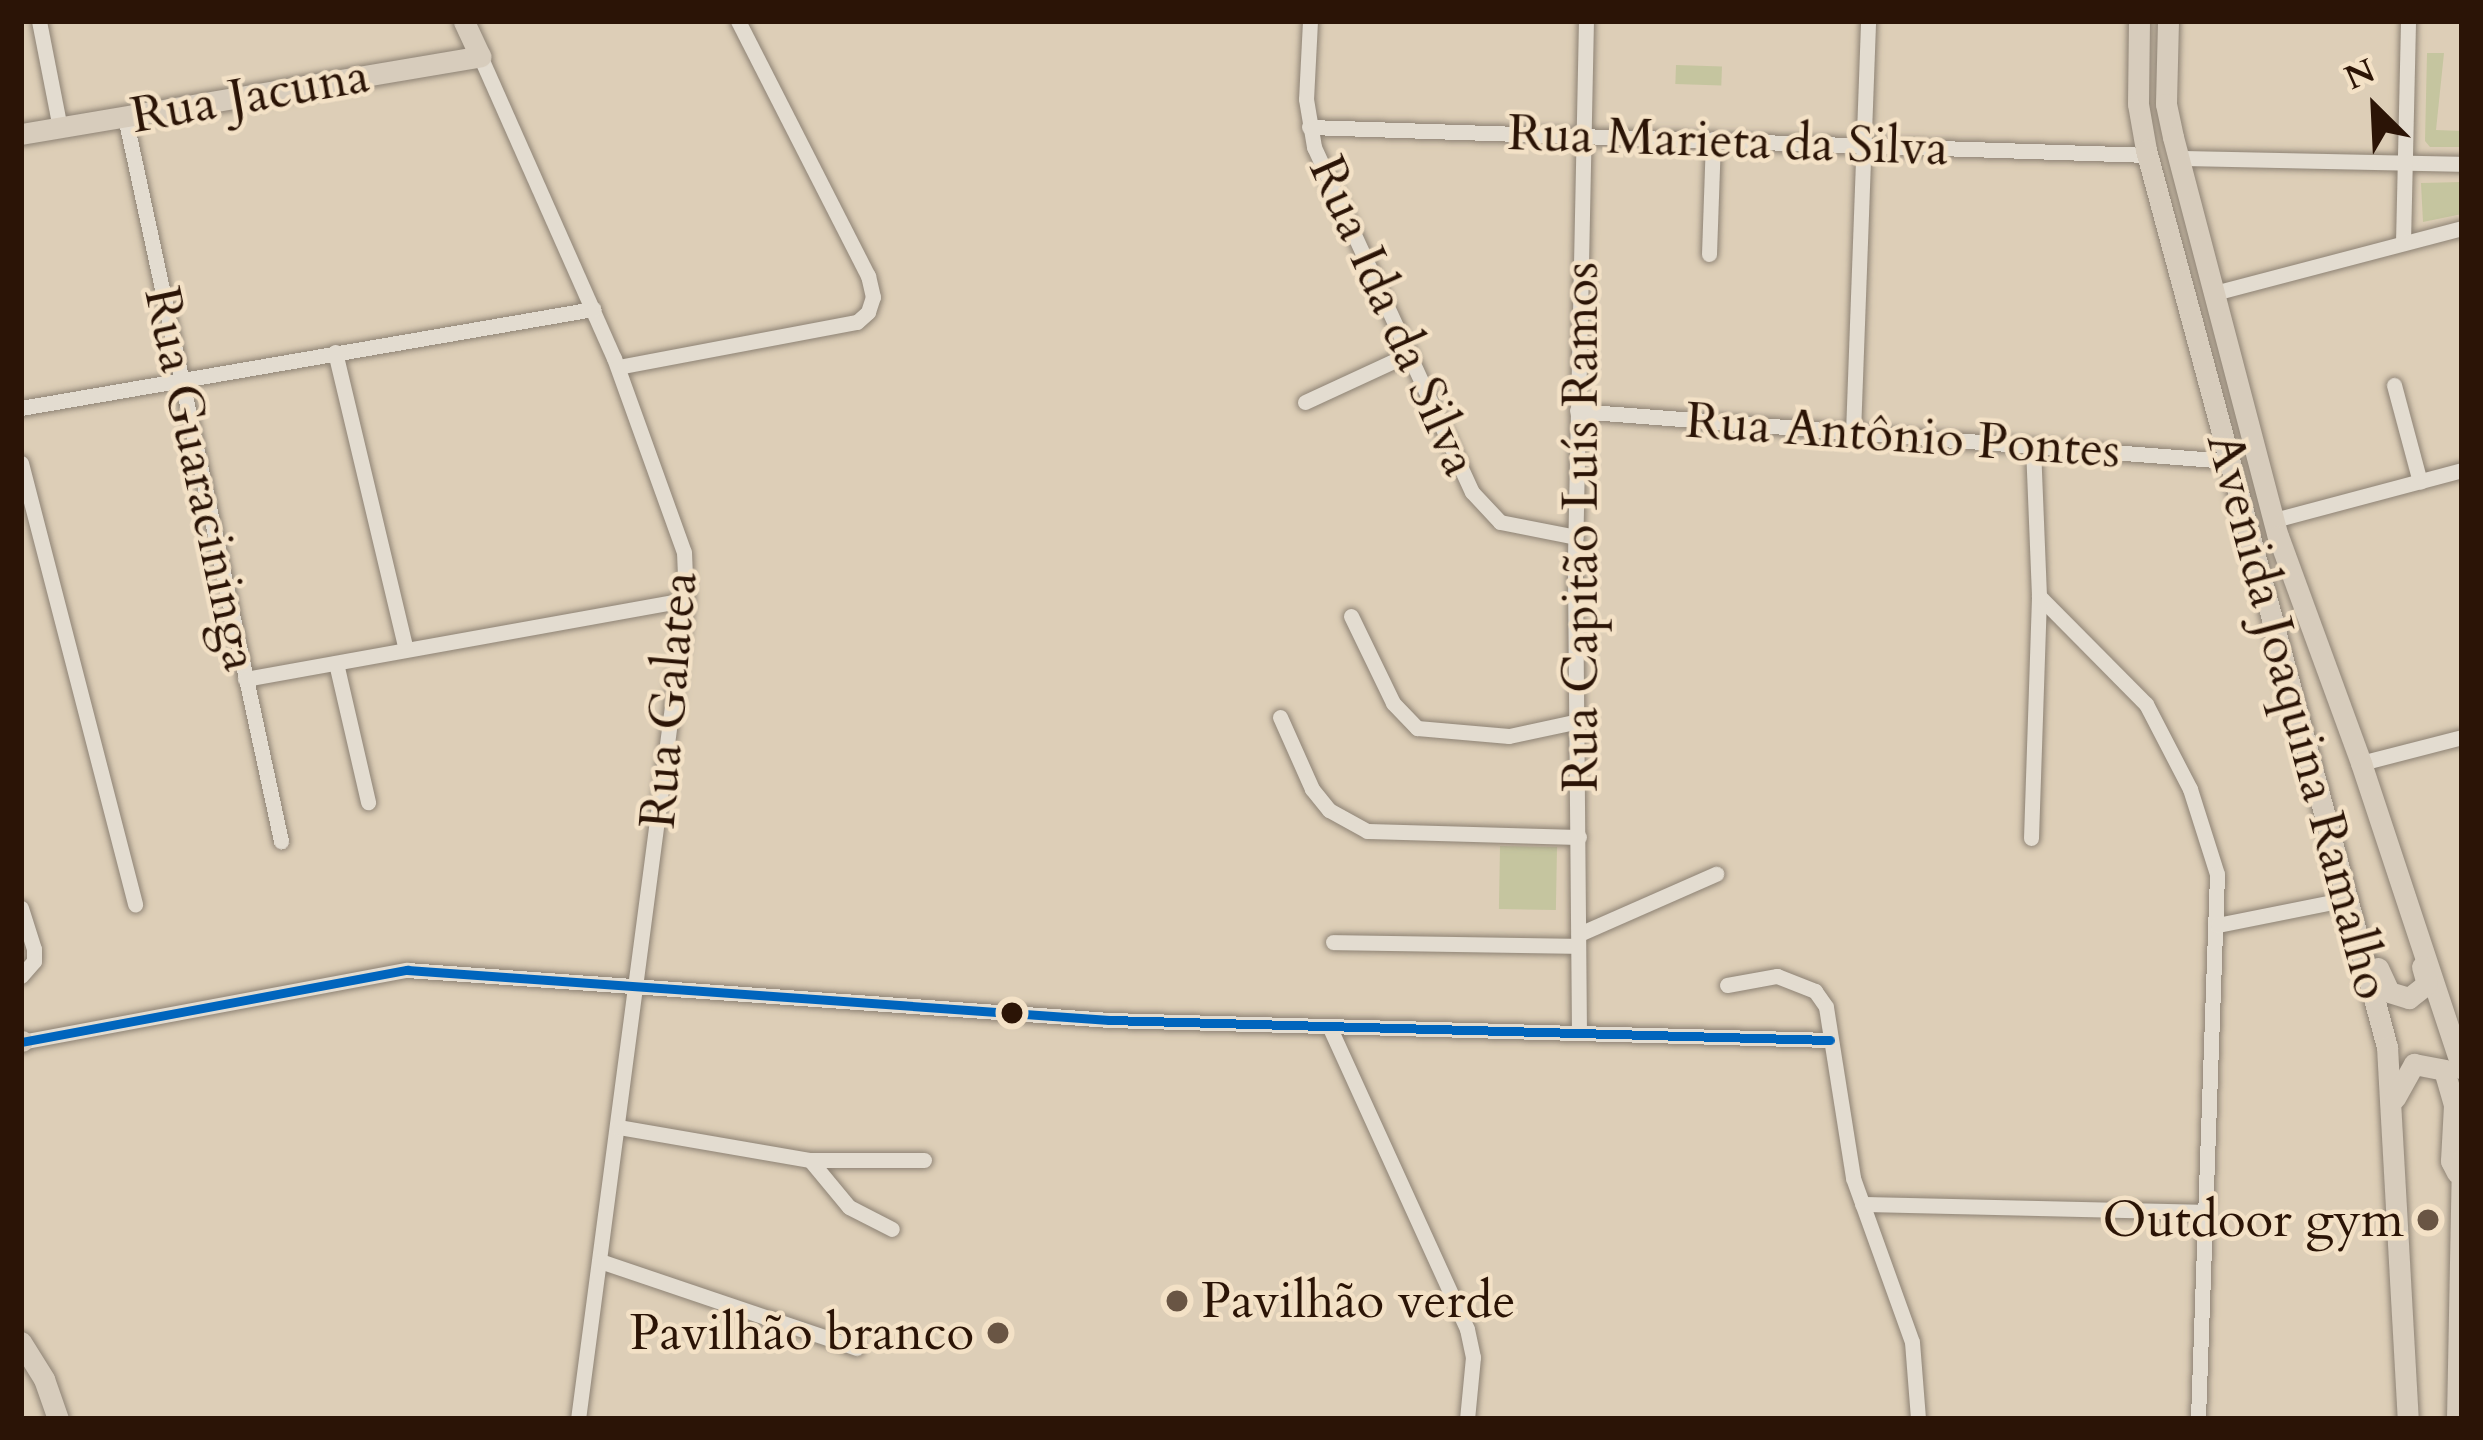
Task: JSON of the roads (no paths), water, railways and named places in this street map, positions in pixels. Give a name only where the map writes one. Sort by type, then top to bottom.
[{"type":"main road","name":"Rua Galatea","points":[[464,21],[480,56]]},
{"type":"main road","name":"Avenida Joaquina Ramalho","points":[[2139,21],[2138,104],[2148,155],[2387,1047],[2408,1419]]},
{"type":"main road","name":"Avenida Joaquina Ramalho","points":[[2168,21],[2166,104],[2274,520],[2422,943],[2453,1006],[2461,1056]]},
{"type":"main road","name":"Rua Jacuna","points":[[21,134],[480,56]]},
{"type":"main road","points":[[2351,910],[2366,932],[2384,983],[2396,996],[2414,996],[2427,985],[2419,956],[2422,943]]},
{"type":"main road","points":[[2393,1100],[2414,1064],[2444,1070],[2454,1105],[2451,1161],[2461,1169],[2460,1359],[2454,1414]]},
{"type":"main road","points":[[21,1342],[40,1370],[58,1419]]},
{"type":"main road","points":[[2406,1343],[2414,1357],[2419,1419]]},
{"type":"street","points":[[39,21],[60,128]]},
{"type":"street","points":[[618,367],[857,322],[868,312],[873,297],[868,276],[738,21]]},
{"type":"street","name":"Rua Ida da Silva","points":[[1310,21],[1309,127],[1409,355],[1485,510],[1517,529],[1576,537]]},
{"type":"street","name":"Rua Capitão Luís Ramos","points":[[1579,1033],[1576,537],[1586,21]]},
{"type":"street","points":[[1853,433],[1868,21]]},
{"type":"street","points":[[2403,243],[2408,21]]},
{"type":"street","name":"Rua Galatea","points":[[480,56],[618,367],[679,527],[686,600],[578,1419]]},
{"type":"street","name":"Rua Guaracininga","points":[[125,117],[281,841]]},
{"type":"street","name":"Rua Marieta da Silva","points":[[1309,127],[2148,155]]},
{"type":"street","points":[[1709,254],[1713,140]]},
{"type":"street","points":[[2179,158],[2462,164]]},
{"type":"street","points":[[2214,293],[2462,228]]},
{"type":"street","points":[[21,408],[593,309]]},
{"type":"street","points":[[335,352],[406,649]]},
{"type":"street","points":[[1305,402],[1409,355]]},
{"type":"street","points":[[2394,385],[2420,482]]},
{"type":"street","name":"Rua Antônio Pontes","points":[[1577,411],[2228,461]]},
{"type":"street","points":[[2031,838],[2039,596],[2033,446]]},
{"type":"street","points":[[21,464],[135,905]]},
{"type":"street","points":[[2274,520],[2462,470]]},
{"type":"street","points":[[2039,596],[2132,688],[2166,737],[2212,849],[2218,925],[2198,1419]]},
{"type":"street","points":[[245,679],[686,600]]},
{"type":"street","points":[[1352,616],[1393,703],[1417,728],[1509,736],[1579,721]]},
{"type":"street","points":[[336,662],[368,802]]},
{"type":"street","points":[[1280,717],[1312,790],[1329,809],[1367,831],[1579,837]]},
{"type":"street","points":[[2361,763],[2462,737]]},
{"type":"street","points":[[1333,942],[1578,940],[1716,874]]},
{"type":"street","points":[[21,908],[34,950],[34,961],[21,976]]},
{"type":"street","points":[[2218,925],[2351,910]]},
{"type":"street","points":[[21,1042],[406,970],[637,982],[1109,1020],[1830,1040]]},
{"type":"street","points":[[1727,985],[1777,976],[1800,982],[1826,1007],[1847,1151],[1912,1342],[1918,1419]]},
{"type":"street","points":[[1329,1026],[1467,1329],[1474,1357],[1467,1419]]},
{"type":"street","points":[[618,1127],[810,1160],[924,1160]]},
{"type":"street","points":[[810,1160],[849,1207],[892,1229]]},
{"type":"street","points":[[1862,1204],[2204,1212]]},
{"type":"street","points":[[601,1261],[857,1348]]},
{"type":"place","name":"Outdoor gym","points":[[2428,1220]]},
{"type":"place","name":"Pavilhão verde","points":[[1177,1301]]},
{"type":"place","name":"Pavilhão branco","points":[[998,1333]]}]
